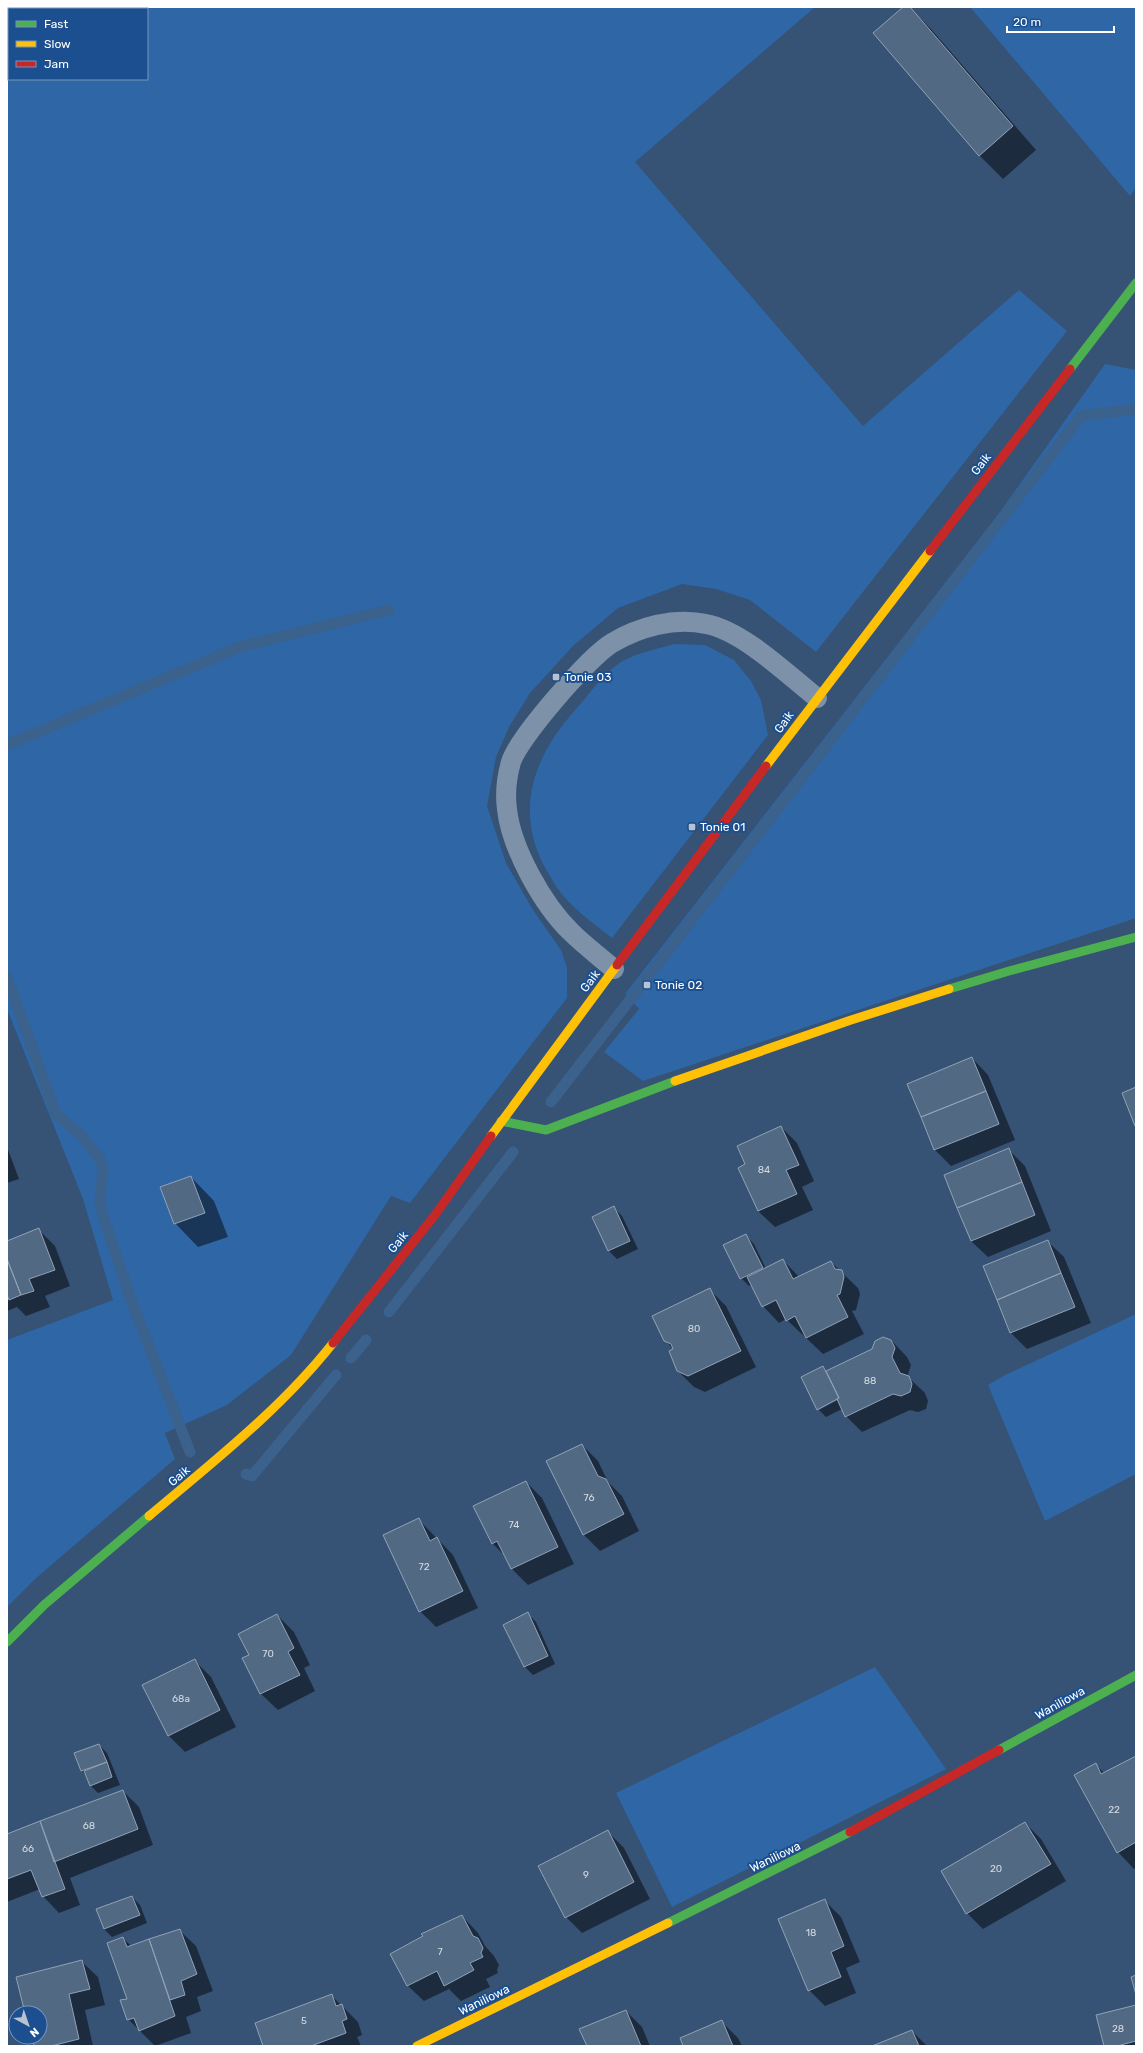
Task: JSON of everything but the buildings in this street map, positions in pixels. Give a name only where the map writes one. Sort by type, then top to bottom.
[{"type":"street","name":"Gaik","points":[[7,1642],[44,1605],[232,1446],[311,1371],[435,1215],[501,1121],[817,698],[1136,282]]},
{"type":"street","points":[[501,1121],[546,1130],[668,1083],[851,1020],[1009,971],[1136,937]]},
{"type":"street","name":"Waniliowa","points":[[417,2046],[830,1843],[1136,1675]]},
{"type":"lane","points":[[614,969],[571,932],[557,917],[534,882],[523,860],[507,810],[507,785],[512,761],[524,738],[580,673],[611,644],[649,626],[674,622],[689,621],[707,624],[722,629],[753,647],[817,698]]},
{"type":"shaded area","points":[[7,7],[815,7],[635,162],[863,426],[1019,290],[1067,331],[816,652],[750,600],[716,589],[682,584],[618,608],[573,646],[530,693],[509,727],[496,757],[487,806],[506,863],[533,910],[561,950],[567,968],[567,998],[410,1203],[391,1196],[291,1355],[227,1405],[165,1433],[175,1459],[35,1579],[7,1607],[7,1340],[113,1300],[83,1199],[7,1009]]},
{"type":"shaded area","points":[[970,7],[1136,7],[1136,188],[1130,196]]},
{"type":"shaded area","points":[[1105,364],[1136,370],[1136,918],[643,1081],[604,1052],[639,1009],[625,994],[995,519]]},
{"type":"shaded area","points":[[674,644],[705,645],[734,660],[751,681],[761,700],[768,735],[612,938],[568,901],[547,871],[537,849],[531,828],[530,806],[533,786],[539,766],[561,727],[603,677],[626,659]]},
{"type":"shaded area","points":[[1136,1314],[1136,1474],[1045,1521],[988,1385],[1005,1375]]},
{"type":"shaded area","points":[[875,1667],[946,1769],[672,1907],[616,1793]]},
{"type":"waterway","points":[[551,1102],[1081,416],[1136,409]]},
{"type":"waterway","points":[[7,745],[242,646],[389,610]]},
{"type":"waterway","points":[[7,977],[56,1114],[82,1136],[100,1159],[103,1168],[100,1204],[104,1219],[131,1300],[190,1452]]},
{"type":"waterway","points":[[389,1312],[513,1152]]},
{"type":"waterway","points":[[351,1358],[366,1340]]},
{"type":"waterway","points":[[246,1474],[252,1476],[336,1375]]},
{"type":"traffic: fast","points":[[1070,369],[1136,283]]},
{"type":"traffic: fast","points":[[949,989],[1009,971],[1136,937]]},
{"type":"traffic: fast","points":[[501,1121],[546,1130],[675,1081]]},
{"type":"traffic: fast","points":[[7,1642],[44,1605],[149,1516]]},
{"type":"traffic: fast","points":[[999,1750],[1136,1675]]},
{"type":"traffic: fast","points":[[668,1923],[850,1832]]},
{"type":"traffic: slow","points":[[766,766],[930,551]]},
{"type":"traffic: slow","points":[[491,1136],[617,965]]},
{"type":"traffic: slow","points":[[675,1081],[851,1020],[949,989]]},
{"type":"traffic: slow","points":[[149,1516],[222,1455],[269,1413],[313,1367],[333,1343]]},
{"type":"traffic: slow","points":[[417,2046],[668,1923]]},
{"type":"traffic: jam","points":[[930,551],[1070,369]]},
{"type":"traffic: jam","points":[[617,965],[766,766]]},
{"type":"traffic: jam","points":[[333,1343],[435,1215],[491,1136]]},
{"type":"traffic: jam","points":[[850,1832],[999,1750]]},
{"type":"place","name":"Tonie 03","points":[[556,677]]},
{"type":"place","name":"Tonie 01","points":[[692,827]]},
{"type":"place","name":"Tonie 02","points":[[647,985]]}]
